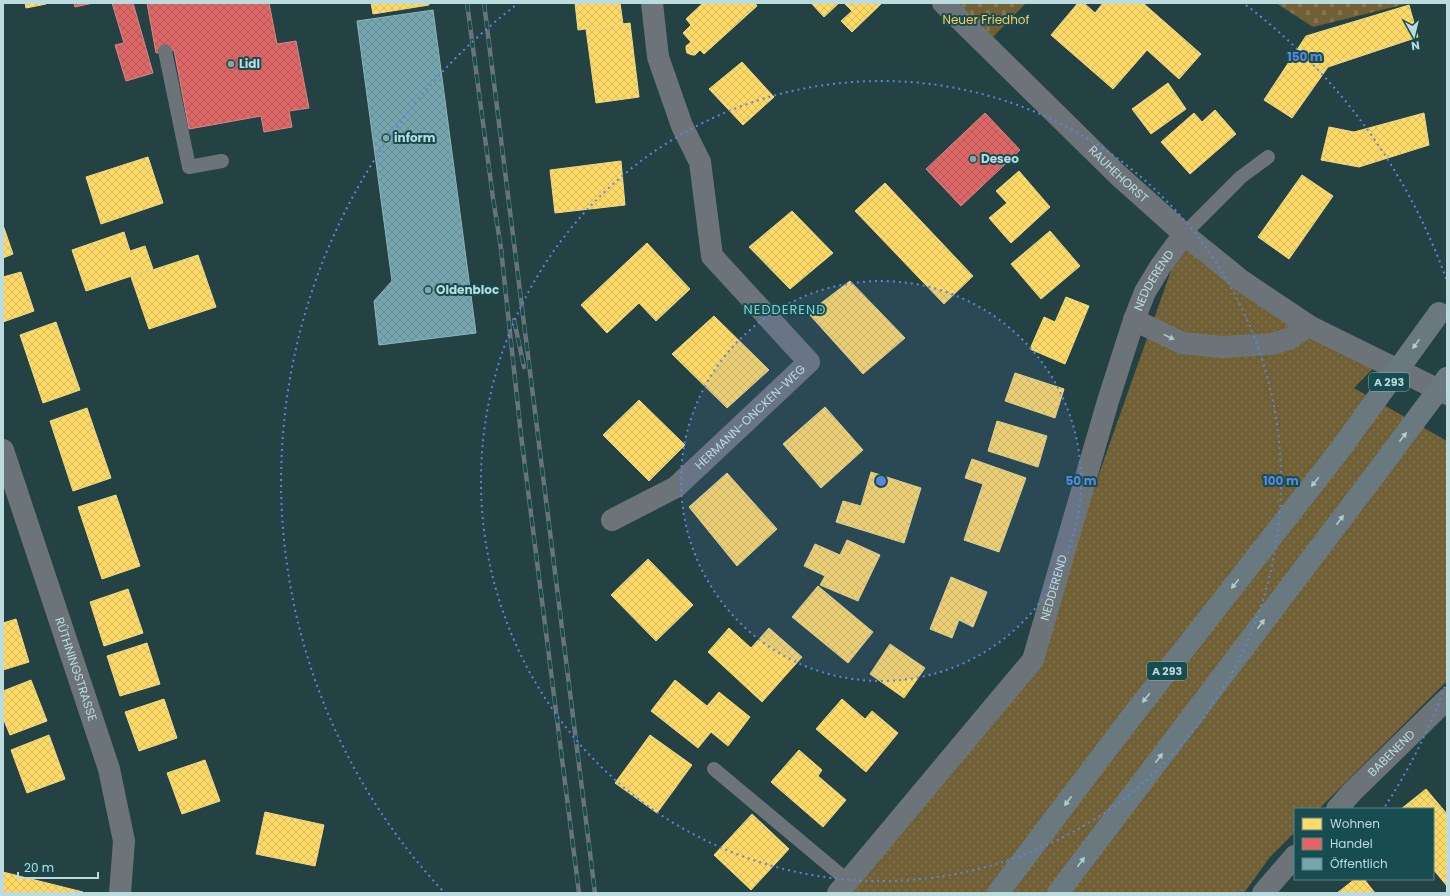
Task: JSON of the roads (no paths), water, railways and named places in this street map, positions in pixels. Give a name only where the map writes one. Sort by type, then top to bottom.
[{"type":"highway","name":"A 293","points":[[998,893],[1129,720],[1339,451],[1443,307]]},
{"type":"highway","points":[[1058,893],[1447,378]]},
{"type":"street","name":"HERMANN-ONCKEN-WEG","points":[[612,520],[676,487],[809,362],[712,256],[700,162],[682,126],[658,57],[652,3]]},
{"type":"street","name":"RAUHEHORST","points":[[943,3],[1118,175],[1184,234],[1242,281],[1308,326],[1447,394]]},
{"type":"street","name":"NEDDEREND","points":[[843,887],[1033,660],[1108,400],[1134,320],[1145,292],[1160,266],[1184,234]]},
{"type":"street","points":[[1134,320],[1182,343],[1224,347],[1272,344],[1289,339],[1308,326]]},
{"type":"street","name":"RÜTHNINGSTRASSE","points":[[3,450],[109,769],[124,841],[120,893]]},
{"type":"street","name":"BABENEND","points":[[1338,808],[1352,792],[1447,699]]},
{"type":"street","points":[[1264,893],[1294,857]]},
{"type":"lane","points":[[165,51],[189,167],[222,161]]},
{"type":"lane","points":[[1184,234],[1241,177],[1268,156]]},
{"type":"lane","points":[[714,770],[843,887]]},
{"type":"railway","points":[[467,3],[502,255]]},
{"type":"railway","points":[[484,3],[595,893]]},
{"type":"railway","points":[[501,249],[521,435],[579,893]]},
{"type":"railway","points":[[514,320],[524,367]]},
{"type":"place","name":"Lidl","points":[[231,64]]},
{"type":"place","name":"inform","points":[[386,138]]},
{"type":"place","name":"Deseo","points":[[973,159]]},
{"type":"place","name":"Oldenbloc","points":[[428,290]]},
{"type":"district","name":"NEDDEREND","points":[[785,309]]},
{"type":"park label","name":"Neuer Friedhof","points":[[986,20]]}]
